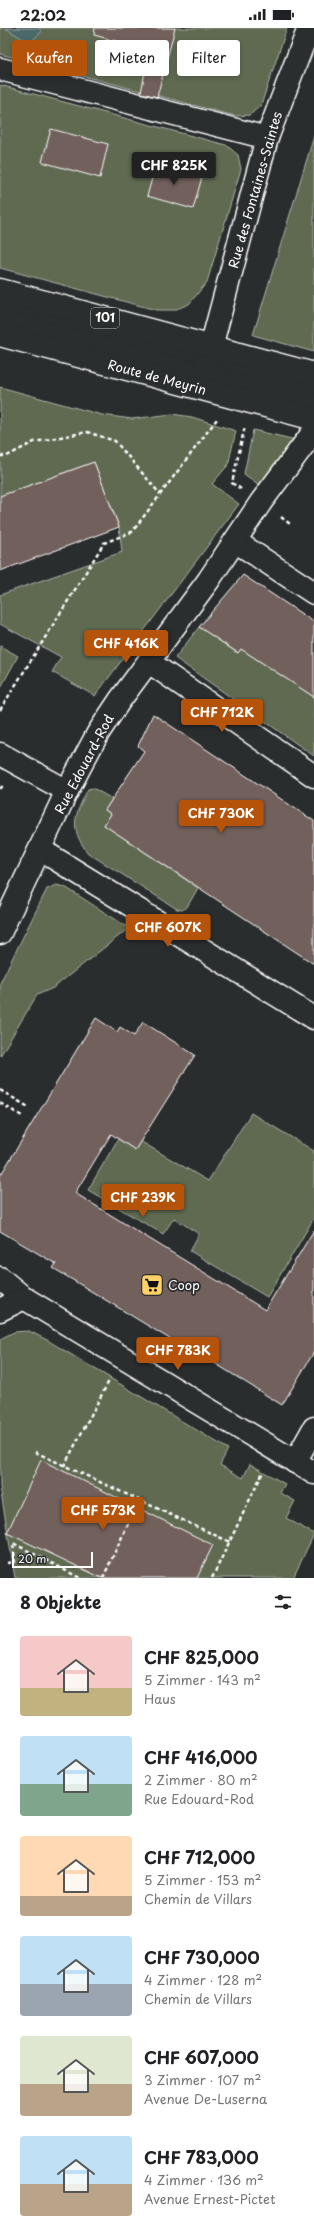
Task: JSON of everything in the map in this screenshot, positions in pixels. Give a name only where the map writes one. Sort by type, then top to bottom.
[{"type":"street","name":"Rue des Fontaines-Saintes","points":[[207,360],[267,138],[309,28]]},
{"type":"street","points":[[0,69],[267,138]]},
{"type":"street","name":"Route de Meyrin","points":[[0,290],[207,360],[314,419]]},
{"type":"street","points":[[0,304],[314,388]]},
{"type":"street","points":[[0,321],[207,360],[314,405]]},
{"type":"street","name":"Route de Meyrin","points":[[0,335],[314,374]]},
{"type":"street","name":"Rue Edouard-Rod","points":[[0,933],[68,791],[98,733],[120,700],[149,662],[235,541],[261,502],[314,431]]},
{"type":"street","points":[[235,541],[314,593]]},
{"type":"street","points":[[149,662],[314,776]]},
{"type":"street","points":[[0,754],[68,791]]},
{"type":"street","points":[[41,850],[314,1018]]},
{"type":"street","points":[[0,1278],[24,1298],[314,1473]]},
{"type":"street","points":[[0,1310],[24,1298]]},
{"type":"street","points":[[294,1462],[314,1428]]},
{"type":"path","points":[[0,710],[104,543],[132,532],[220,415]]},
{"type":"path","points":[[0,456],[7,456],[34,442],[87,432],[114,441],[160,494]]},
{"type":"path","points":[[0,1090],[30,1108]]},
{"type":"path","points":[[0,1103],[24,1117]]},
{"type":"path","points":[[64,1466],[113,1375]]},
{"type":"path","points":[[35,1452],[230,1542]]},
{"type":"path","points":[[212,1578],[265,1468]]},
{"type":"path","points":[[103,1578],[139,1500]]},
{"type":"path","points":[[7,1563],[16,1562],[13,1543],[80,1578]]},
{"type":"green space","points":[[0,28],[287,28],[261,105],[250,115],[235,116],[83,76],[87,76],[87,40],[12,40],[12,57],[0,54]]},
{"type":"green space","points":[[0,85],[226,145],[238,155],[241,169],[207,282],[189,304],[174,310],[156,310],[0,268]]},
{"type":"green space","points":[[314,136],[314,352],[253,335]]},
{"type":"green space","points":[[0,387],[102,415],[132,419],[172,414],[192,417],[236,431],[228,465],[212,484],[239,504],[95,696],[52,672],[61,657],[0,624],[0,595],[122,552],[119,527],[94,462],[0,496]]},
{"type":"green space","points":[[253,430],[296,440],[262,487],[244,474]]},
{"type":"green space","points":[[199,627],[237,653],[241,649],[314,697],[314,756],[175,658]]},
{"type":"green space","points":[[0,646],[18,656],[0,689]]},
{"type":"green space","points":[[93,788],[112,799],[105,810],[111,814],[104,825],[198,888],[187,907],[182,910],[177,909],[88,853],[78,836],[76,821],[80,806],[88,789]]},
{"type":"green space","points":[[56,885],[65,887],[129,928],[53,988],[37,995],[0,1056],[0,983],[47,889]]},
{"type":"green space","points":[[251,1113],[314,1151],[314,1218],[267,1297],[190,1251],[199,1234],[174,1218],[163,1234],[88,1190],[118,1139],[135,1150],[140,1141],[208,1181]]},
{"type":"green space","points":[[29,1331],[47,1340],[228,1449],[220,1465],[243,1478],[250,1464],[285,1484],[280,1493],[295,1501],[286,1518],[314,1534],[293,1578],[15,1578],[0,1486],[0,1339],[14,1332]]},
{"type":"water","points":[[5,28],[38,28],[42,31],[33,40],[25,40]]},
{"type":"building","points":[[95,28],[175,28],[169,51],[169,40],[112,40],[94,35]]},
{"type":"building","points":[[144,76],[162,76],[157,97],[141,93]]},
{"type":"building","points":[[51,129],[108,144],[100,178],[42,162]]},
{"type":"building","points":[[156,164],[202,177],[193,209],[147,196]]},
{"type":"building","points":[[94,462],[119,527],[0,571],[0,496]]},
{"type":"building","points":[[243,575],[314,622],[314,697],[241,649],[238,653],[199,627]]},
{"type":"building","points":[[153,714],[314,821],[314,964],[104,825],[111,814],[105,810],[144,751],[138,746]]},
{"type":"building","points":[[96,1018],[117,1032],[120,1027],[134,1036],[143,1022],[195,1055],[135,1150],[111,1134],[75,1193],[265,1310],[314,1230],[314,1352],[282,1405],[208,1359],[206,1361],[53,1268],[56,1264],[0,1231],[0,1176]]},
{"type":"building","points":[[41,1460],[213,1545],[197,1578],[102,1578],[7,1533]]},
{"type":"place","name":"Coop","points":[[152,1285]]}]
